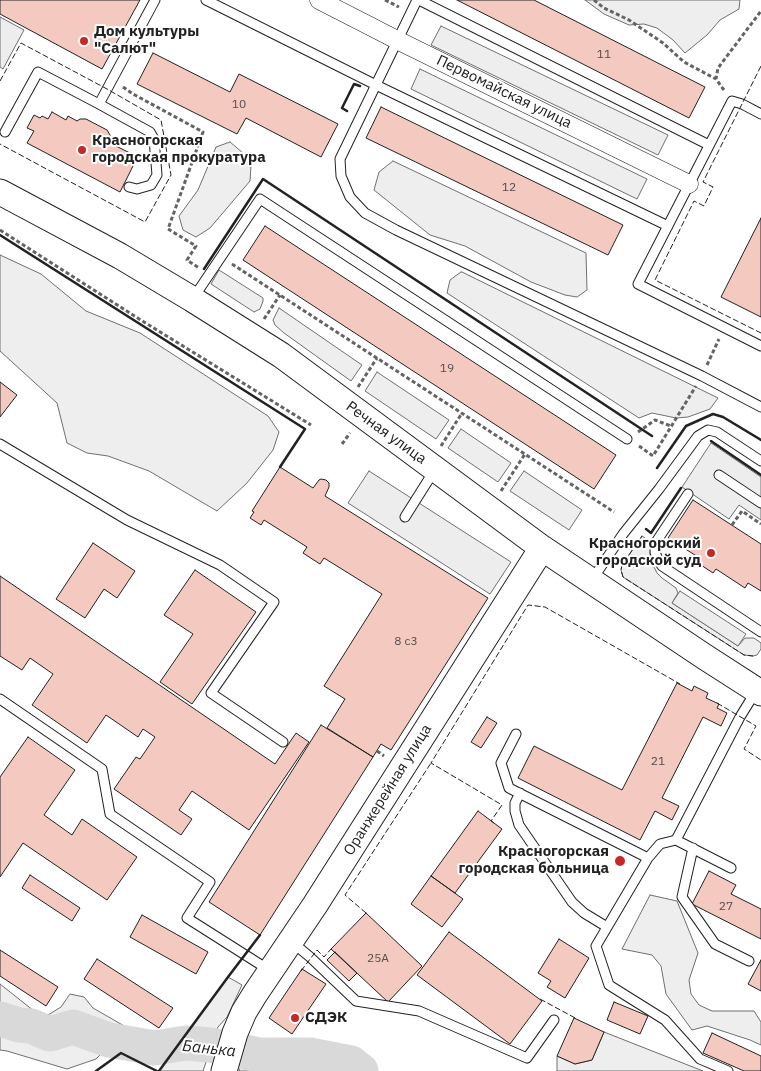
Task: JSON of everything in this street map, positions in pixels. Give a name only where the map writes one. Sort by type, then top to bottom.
[{"type":"main road","name":"Речная улица","points":[[0,192],[120,256],[192,298],[281,355],[437,459],[542,548],[705,657],[760,689]]},
{"type":"main road","name":"Оранжерейная улица","points":[[224,1071],[235,1033],[244,1012],[315,905],[542,548]]},
{"type":"street","name":"Первомайская улица","points":[[319,0],[689,184]]},
{"type":"lane","points":[[99,104],[155,0]]},
{"type":"lane","points":[[206,0],[376,85],[668,226]]},
{"type":"lane","points":[[709,145],[418,0],[340,159],[341,176],[350,197],[364,213],[405,235],[702,376],[761,407]]},
{"type":"lane","points":[[5,132],[38,72],[150,132],[154,139],[157,175],[151,185],[137,189],[129,187]]},
{"type":"lane","points":[[761,114],[732,100],[638,284],[761,346]]},
{"type":"lane","points":[[192,298],[260,199],[627,439]]},
{"type":"lane","points":[[592,581],[623,534],[698,436],[708,430],[718,432],[761,461]]},
{"type":"lane","points":[[0,444],[127,520],[220,565],[274,602],[211,693],[283,742]]},
{"type":"lane","points":[[405,517],[437,459]]},
{"type":"lane","points":[[719,475],[761,503]]},
{"type":"lane","points":[[688,494],[656,542],[655,552],[658,560],[662,566],[761,632]]},
{"type":"lane","points":[[676,840],[740,717],[760,689]]},
{"type":"lane","points":[[0,699],[102,769],[110,814],[210,882],[187,918],[270,971]]},
{"type":"lane","points":[[516,734],[501,763],[510,788],[648,858]]},
{"type":"lane","points":[[520,793],[514,803],[519,825],[572,902],[584,913],[607,927]]},
{"type":"lane","points":[[728,1071],[700,1059],[665,1020],[609,984],[596,946],[648,858],[660,844],[676,840],[731,868]]},
{"type":"lane","points":[[693,848],[682,897],[715,944],[749,961]]},
{"type":"lane","points":[[290,940],[356,1001],[419,1011],[527,1058],[554,1020]]},
{"type":"path","points":[[594,0],[604,8],[628,20],[664,43],[684,62],[716,79],[732,100]]},
{"type":"path","points":[[716,79],[718,68],[761,10]]},
{"type":"path","points":[[112,79],[133,94],[203,132],[168,229],[196,246],[187,260],[209,274]]},
{"type":"path","points":[[0,230],[311,425]]},
{"type":"path","points":[[221,256],[614,512]]},
{"type":"path","points":[[262,322],[280,295]]},
{"type":"path","points":[[653,456],[702,376],[724,327]]},
{"type":"path","points":[[362,380],[377,358]]},
{"type":"path","points":[[437,459],[462,413]]},
{"type":"path","points":[[627,439],[655,420],[671,426]]},
{"type":"path","points":[[342,444],[350,432]]},
{"type":"path","points":[[501,492],[525,454]]},
{"type":"path","points":[[732,525],[742,511],[761,524]]},
{"type":"shaded area","points":[[585,0],[740,0],[739,9],[720,20],[707,35],[685,53],[673,40],[657,28],[644,24],[629,25],[604,14]]},
{"type":"shaded area","points":[[0,17],[24,30],[3,69],[0,67]]},
{"type":"shaded area","points":[[441,26],[668,135],[658,155],[431,45]]},
{"type":"shaded area","points":[[420,69],[647,179],[637,199],[411,89]]},
{"type":"shaded area","points":[[230,142],[243,153],[251,166],[250,181],[210,228],[196,237],[183,230],[179,216],[198,190],[216,147]]},
{"type":"shaded area","points":[[393,161],[586,253],[587,290],[577,297],[565,295],[531,282],[465,246],[430,235],[374,190],[379,172]]},
{"type":"shaded area","points":[[0,255],[41,274],[86,311],[140,333],[268,416],[279,432],[273,450],[247,483],[217,511],[149,471],[108,456],[87,453],[67,443],[57,403],[0,351]]},
{"type":"shaded area","points":[[219,270],[263,298],[260,309],[254,312],[211,284]]},
{"type":"shaded area","points":[[461,272],[718,398],[710,409],[688,417],[676,418],[652,413],[639,418],[447,293],[450,280]]},
{"type":"shaded area","points":[[279,308],[362,365],[351,381],[275,325],[273,320]]},
{"type":"shaded area","points":[[377,372],[449,420],[436,439],[365,391]]},
{"type":"shaded area","points":[[461,429],[511,463],[498,482],[448,448]]},
{"type":"shaded area","points":[[711,443],[761,477],[761,520],[739,505],[729,519],[682,487]]},
{"type":"shaded area","points":[[369,471],[511,562],[490,594],[348,503]]},
{"type":"shaded area","points":[[524,471],[582,510],[569,530],[510,491]]},
{"type":"shaded area","points":[[642,536],[651,542],[651,561],[657,573],[676,588],[678,593],[672,603],[738,646],[745,638],[754,638],[761,643],[761,649],[757,655],[744,655],[623,577],[622,565]]},
{"type":"shaded area","points":[[680,591],[746,634],[738,646],[672,603]]},
{"type":"shaded area","points":[[650,895],[677,901],[698,953],[689,980],[691,994],[699,1005],[712,1011],[754,1011],[761,1022],[761,1045],[707,1026],[692,1030],[666,994],[661,966],[652,955],[622,949]]},
{"type":"shaded area","points":[[228,977],[242,985],[227,1017],[218,1027],[203,1071],[159,1071]]},
{"type":"shaded area","points":[[0,984],[34,1011],[48,1015],[61,1007],[70,994],[84,997],[93,1008],[133,1031],[123,1043],[107,1048],[96,1059],[67,1069],[0,1050]]},
{"type":"shaded area","points":[[604,1032],[703,1071],[557,1071],[557,1056],[575,1064],[592,1060]]},
{"type":"shaded area","points":[[248,1041],[337,1054],[364,1065],[372,1071],[329,1071],[243,1058]]},
{"type":"shaded area","points":[[243,1058],[273,1064],[329,1071],[239,1071]]},
{"type":"building","name":"Дом культуры \"Салют\"","points":[[0,0],[140,0],[102,69],[0,14]]},
{"type":"building","points":[[457,0],[534,0],[705,87],[689,118]]},
{"type":"building","points":[[153,53],[230,92],[239,74],[338,124],[321,157],[246,118],[237,134],[137,84]]},
{"type":"building","points":[[381,107],[623,225],[608,255],[366,138]]},
{"type":"building","name":"Красногорская городская прокуратура","points":[[52,112],[66,120],[68,116],[77,121],[86,119],[107,130],[110,138],[118,142],[116,146],[130,153],[127,160],[134,164],[120,192],[27,143],[34,131],[27,128],[34,115],[48,119]]},
{"type":"building","points":[[761,218],[761,317],[721,297]]},
{"type":"building","points":[[265,226],[616,455],[594,489],[243,260]]},
{"type":"building","points":[[0,382],[17,395],[0,417]]},
{"type":"building","points":[[280,467],[313,488],[319,480],[326,480],[329,483],[329,487],[325,496],[488,598],[391,750],[381,744],[373,757],[327,728],[345,699],[324,686],[382,594],[324,558],[320,564],[303,553],[307,547],[264,520],[261,525],[250,518],[254,512],[252,511]]},
{"type":"building","points":[[693,500],[761,544],[761,591],[748,583],[745,588],[716,569],[713,573],[695,561],[698,557],[668,538]]},
{"type":"building","points":[[93,543],[135,571],[117,598],[104,589],[85,618],[56,599]]},
{"type":"building","points":[[195,570],[256,612],[192,704],[160,682],[193,634],[164,615]]},
{"type":"building","points":[[0,576],[275,764],[296,733],[309,742],[249,830],[192,791],[179,810],[192,819],[181,835],[114,789],[136,757],[140,759],[155,737],[143,729],[138,737],[106,715],[87,743],[32,705],[53,674],[30,658],[22,670],[0,656]]},
{"type":"building","points":[[677,683],[692,691],[694,686],[708,693],[706,698],[719,704],[717,708],[727,713],[721,726],[703,717],[662,798],[679,806],[672,820],[655,811],[640,840],[518,778],[534,746],[622,790]]},
{"type":"building","points":[[487,717],[497,723],[481,748],[471,742]]},
{"type":"building","points":[[321,725],[373,757],[260,935],[209,902]]},
{"type":"building","points":[[28,737],[75,770],[44,815],[72,835],[82,819],[137,857],[107,900],[23,843],[0,877],[0,777]]},
{"type":"building","points":[[478,811],[502,829],[455,893],[431,876]]},
{"type":"building","points":[[709,871],[736,885],[731,894],[761,909],[761,939],[692,904]]},
{"type":"building","points":[[30,875],[80,908],[72,921],[22,888]]},
{"type":"building","points":[[431,876],[463,899],[442,927],[411,904]]},
{"type":"building","points":[[366,913],[422,966],[388,1002],[331,949]]},
{"type":"building","points":[[142,915],[208,952],[196,974],[130,937]]},
{"type":"building","points":[[449,932],[542,1001],[510,1044],[417,975]]},
{"type":"building","points":[[559,939],[589,958],[565,998],[547,987],[551,981],[538,973]]},
{"type":"building","points":[[0,950],[58,987],[46,1006],[0,976]]},
{"type":"building","points":[[335,952],[357,973],[349,981],[327,960]]},
{"type":"building","points":[[97,959],[173,1008],[159,1028],[84,979]]},
{"type":"building","points":[[761,960],[761,991],[748,984]]},
{"type":"building","points":[[302,969],[326,984],[292,1034],[269,1018]]},
{"type":"building","points":[[614,1002],[648,1016],[640,1034],[607,1020]]},
{"type":"building","points":[[574,1018],[604,1032],[592,1060],[575,1064],[557,1056]]},
{"type":"building","points":[[712,1033],[761,1056],[761,1071],[744,1071],[703,1053]]},
{"type":"waterway","name":"Банька","points":[[0,1019],[19,1025],[31,1026],[50,1034],[73,1027],[109,1040],[155,1048],[186,1043],[210,1045],[259,1055],[310,1055],[351,1063],[361,1071]]},
{"type":"fence","points":[[0,81],[21,43],[107,89],[161,120],[171,175],[145,222],[0,144]]},
{"type":"fence","points":[[761,66],[703,182],[713,187],[704,206],[694,201],[655,280],[761,333]]},
{"type":"fence","points":[[642,536],[622,565],[623,577],[744,655],[753,656]]},
{"type":"fence","points":[[494,823],[491,821],[502,805],[431,763],[528,605],[545,607],[680,684]]},
{"type":"fence","points":[[717,703],[756,726],[744,749],[761,760]]},
{"type":"fence","points":[[366,913],[345,895],[431,763]]},
{"type":"fence","points":[[301,971],[317,950],[324,957],[331,949]]},
{"type":"fence","points":[[540,999],[577,1019]]},
{"type":"wall","points":[[347,111],[342,108],[354,84],[360,86]]},
{"type":"wall","points":[[204,269],[263,179],[652,436]]},
{"type":"wall","points":[[0,235],[305,429],[280,467]]},
{"type":"wall","points":[[657,468],[686,426],[713,414],[723,417],[761,440]]},
{"type":"wall","points":[[711,441],[761,475]]},
{"type":"wall","points":[[646,529],[651,533],[681,488]]},
{"type":"wall","points":[[159,1071],[260,935]]},
{"type":"wall","points":[[96,1071],[121,1053],[157,1071]]},
{"type":"place","name":"Дом культуры \"Салют\"","points":[[84,41]]},
{"type":"place","name":"Красногорская городская прокуратура","points":[[82,150]]},
{"type":"place","name":"Красногорский городской суд","points":[[711,553]]},
{"type":"place","name":"Красногорская городская больница","points":[[620,861]]},
{"type":"place","name":"СДЭК","points":[[295,1018]]}]
